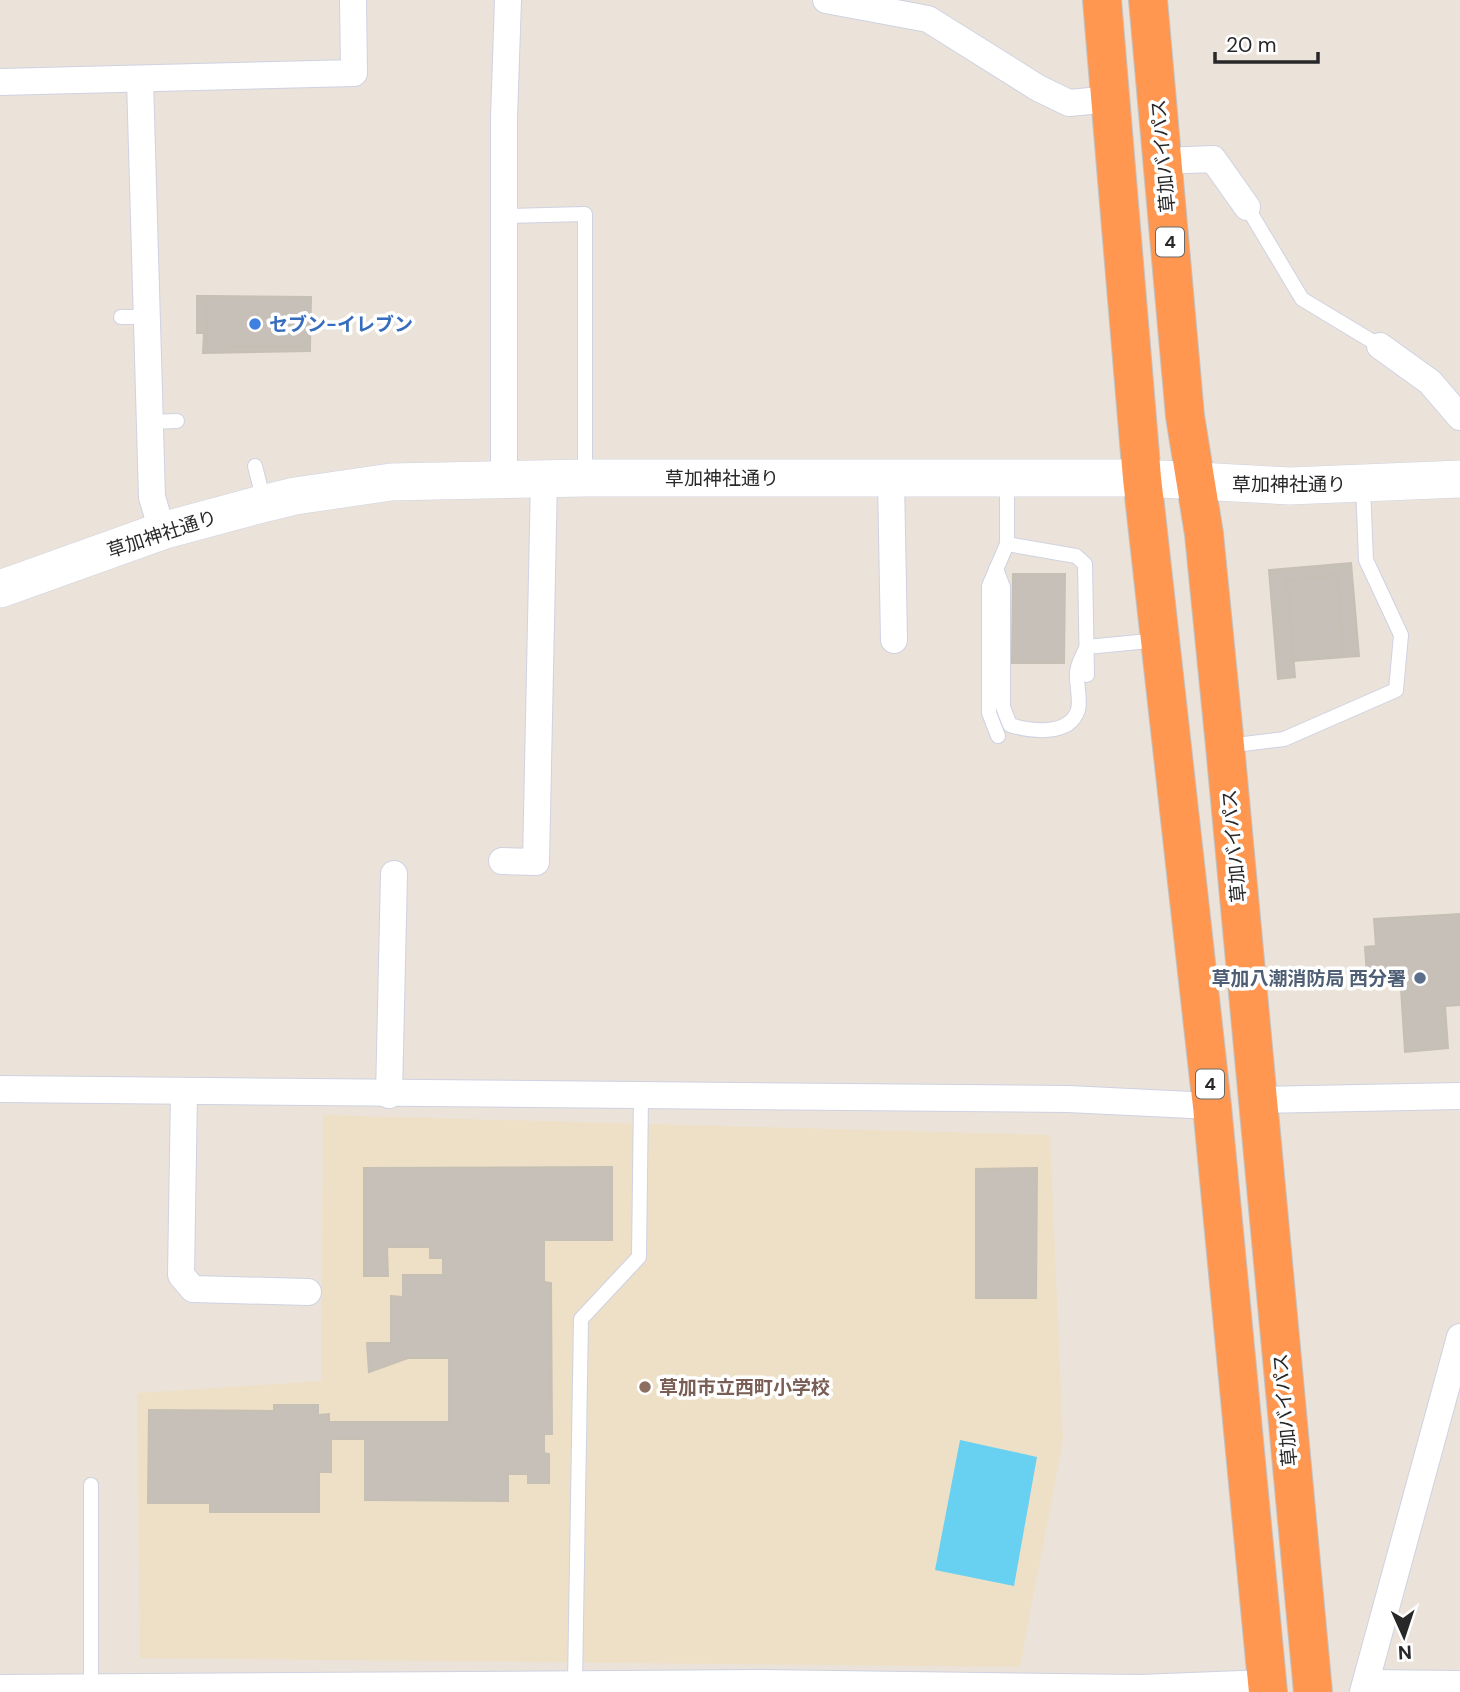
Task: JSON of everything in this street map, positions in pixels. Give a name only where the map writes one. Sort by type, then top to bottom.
[{"type":"highway","name":"4","points":[[1102,0],[1142,478],[1212,1106],[1267,1688]]},
{"type":"highway","name":"草加バイパス","points":[[1148,0],[1185,416],[1196,483],[1225,746],[1313,1692]]},
{"type":"street","points":[[0,82],[354,73],[353,0]]},
{"type":"street","points":[[504,479],[508,0]]},
{"type":"street","points":[[827,0],[929,19],[1038,88],[1069,103],[1111,99]]},
{"type":"street","points":[[140,80],[154,278],[147,317],[152,497],[162,531]]},
{"type":"street","points":[[1163,161],[1213,159],[1247,207]]},
{"type":"street","points":[[1380,346],[1430,382],[1460,417]]},
{"type":"street","points":[[502,861],[536,862],[544,478]]},
{"type":"street","name":"草加神社通り","points":[[0,589],[162,531],[264,503],[391,482],[544,478],[1142,478],[1270,486],[1460,479]]},
{"type":"street","points":[[891,479],[894,640]]},
{"type":"street","points":[[389,1095],[394,874]]},
{"type":"street","points":[[0,1090],[1068,1099],[1212,1106]]},
{"type":"street","points":[[184,1092],[181,1275],[193,1289],[308,1292]]},
{"type":"street","points":[[1257,1100],[1460,1096]]},
{"type":"street","points":[[1460,1337],[1364,1688],[1460,1684]]},
{"type":"street","points":[[0,1688],[359,1689],[758,1682],[1267,1688]]},
{"type":"lane","points":[[1247,207],[1302,299],[1380,346]]},
{"type":"lane","points":[[505,216],[585,214],[585,478]]},
{"type":"lane","points":[[121,317],[147,317]]},
{"type":"lane","points":[[150,422],[177,421]]},
{"type":"lane","points":[[255,466],[264,503]]},
{"type":"lane","points":[[998,736],[989,713],[987,638],[989,586],[1007,544],[1007,480]]},
{"type":"lane","points":[[1225,746],[1284,739],[1396,690],[1401,635],[1366,560],[1363,484]]},
{"type":"lane","points":[[1007,544],[1076,556],[1085,564],[1087,675]]},
{"type":"lane","points":[[996,569],[1003,587],[1003,707],[1010,725],[1030,730],[1047,730],[1068,723],[1078,710],[1077,670],[1087,647]]},
{"type":"lane","points":[[1087,647],[1160,640]]},
{"type":"lane","points":[[575,1684],[581,1319],[639,1258],[641,1096]]},
{"type":"lane","points":[[91,1485],[91,1687]]},
{"type":"shaded area","name":"草加市立西町小学校","points":[[323,1115],[1050,1135],[1063,1440],[1020,1667],[140,1658],[137,1393],[321,1381]]},
{"type":"water","points":[[960,1440],[1037,1457],[1014,1586],[935,1570]]},
{"type":"building","points":[[197,296],[208,296],[207,346],[310,347],[310,351],[203,353],[204,333],[197,333]]},
{"type":"building","points":[[208,296],[311,297],[310,347],[207,346]]},
{"type":"building","points":[[1351,563],[1359,656],[1344,657],[1337,576],[1287,580],[1295,677],[1278,679],[1269,570]]},
{"type":"building","points":[[1013,574],[1065,574],[1064,663],[1012,663]]},
{"type":"building","points":[[1337,576],[1344,657],[1294,661],[1287,580]]},
{"type":"building","points":[[1460,914],[1460,1005],[1445,1006],[1448,1048],[1405,1052],[1400,973],[1367,976],[1365,947],[1376,946],[1374,919]]},
{"type":"building","points":[[612,1167],[612,1240],[544,1240],[544,1282],[551,1283],[552,1434],[544,1434],[544,1453],[549,1454],[549,1483],[528,1483],[528,1474],[508,1474],[508,1501],[365,1500],[365,1439],[331,1439],[331,1472],[319,1472],[319,1512],[210,1512],[210,1503],[148,1503],[149,1410],[274,1411],[274,1405],[318,1405],[318,1415],[329,1414],[329,1422],[449,1422],[449,1358],[408,1358],[369,1372],[367,1343],[391,1343],[391,1296],[403,1297],[403,1275],[443,1275],[443,1258],[430,1258],[430,1247],[387,1247],[388,1276],[364,1276],[364,1168]]},
{"type":"building","points":[[1037,1168],[1036,1298],[976,1298],[976,1169]]},
{"type":"place","name":"セブン-イレブン","points":[[255,324]]},
{"type":"place","name":"草加八潮消防局 西分署","points":[[1420,978]]},
{"type":"place","name":"草加市立西町小学校","points":[[645,1387]]}]
